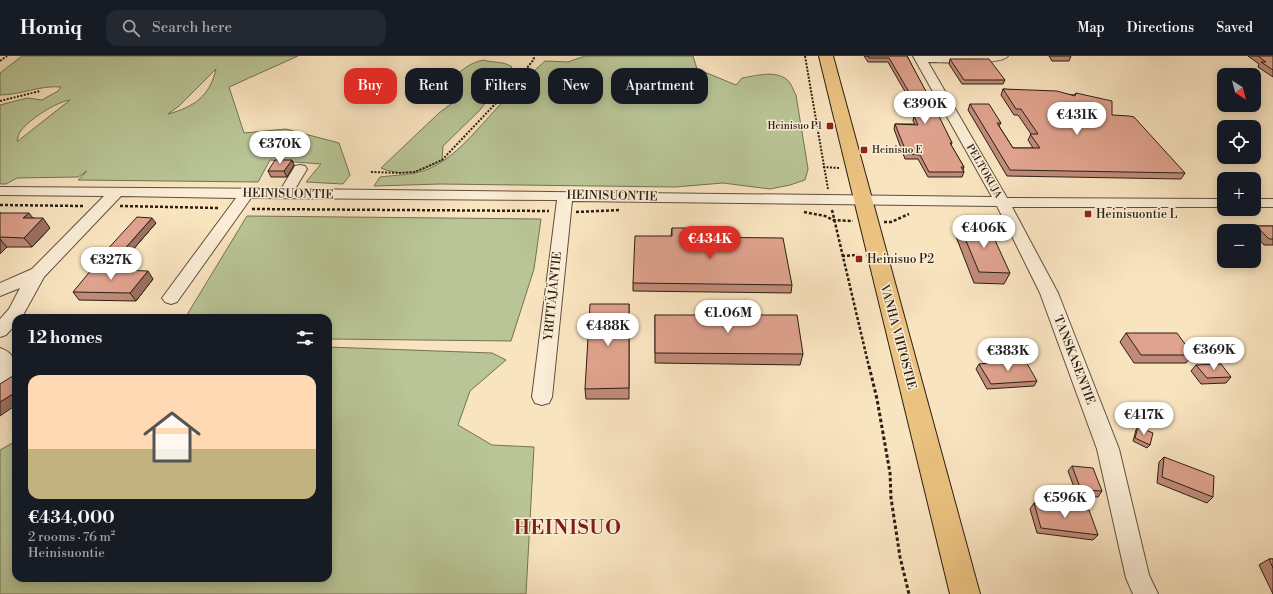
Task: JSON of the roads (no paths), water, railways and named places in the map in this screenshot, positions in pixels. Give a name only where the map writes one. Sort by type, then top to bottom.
[{"type":"main road","name":"VANHA VIITOSTIE","points":[[826,56],[965,594]]},
{"type":"street","points":[[920,58],[983,60],[995,59],[1002,56]]},
{"type":"street","name":"PELTOKUJA","points":[[920,58],[1002,202]]},
{"type":"street","points":[[285,194],[300,170]]},
{"type":"street","name":"HEINISUONTIE","points":[[0,191],[285,194],[564,204],[830,199],[1002,202],[1217,203]]},
{"type":"street","points":[[15,314],[38,272],[117,192]]},
{"type":"street","points":[[171,298],[246,194]]},
{"type":"street","name":"TANSKASENTIE","points":[[1002,202],[1049,293],[1108,449],[1138,578],[1146,594]]},
{"type":"street","points":[[1261,203],[1273,203]]},
{"type":"street","name":"YRITTÄJÄNTIE","points":[[542,397],[564,204]]},
{"type":"street","points":[[0,290],[38,272]]},
{"type":"street","points":[[0,330],[12,317]]},
{"type":"street","points":[[0,355],[4,358],[10,371],[0,380]]},
{"type":"place","name":"Heinisuo P1","points":[[830,126]]},
{"type":"place","name":"Heinisuo E","points":[[864,150]]},
{"type":"place","name":"Heinisuontie L","points":[[1088,214]]},
{"type":"place","name":"Heinisuo P2","points":[[859,259]]},
{"type":"district","name":"HEINISUO","points":[[568,528]]}]
